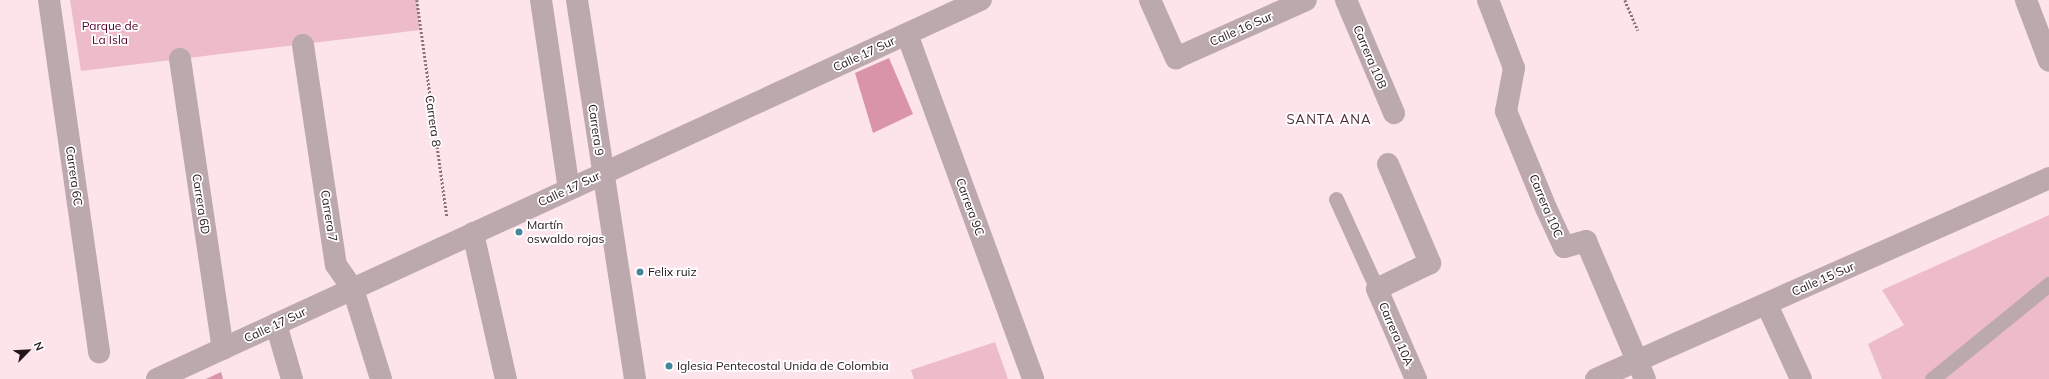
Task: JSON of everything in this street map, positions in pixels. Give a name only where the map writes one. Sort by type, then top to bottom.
[{"type":"street","name":"Carrera 6C","points":[[49,0],[99,352]]},
{"type":"street","points":[[541,0],[569,189]]},
{"type":"street","name":"Carrera 9","points":[[577,0],[602,174],[635,379]]},
{"type":"street","name":"Calle 17 Sur","points":[[157,379],[353,289],[451,241],[473,233],[981,0]]},
{"type":"street","name":"Calle 16 Sur","points":[[1150,0],[1176,58],[1306,0]]},
{"type":"street","name":"Carrera 10B","points":[[1346,0],[1394,113]]},
{"type":"street","name":"Carrera 10C","points":[[1488,0],[1514,68],[1506,110],[1509,118],[1564,248],[1586,241],[1641,370]]},
{"type":"street","points":[[2026,0],[2049,61]]},
{"type":"street","name":"Carrera 9C","points":[[907,34],[1033,379]]},
{"type":"street","name":"Carrera 7","points":[[303,45],[336,265],[353,289],[381,379]]},
{"type":"street","name":"Carrera 6D","points":[[180,59],[223,348]]},
{"type":"street","points":[[1377,290],[1430,263],[1388,164]]},
{"type":"street","name":"Calle 15 Sur","points":[[1596,379],[1641,370],[1767,305],[2049,178]]},
{"type":"street","points":[[473,233],[506,379]]},
{"type":"street","name":"Carrera 10A","points":[[1377,290],[1416,379]]},
{"type":"street","points":[[1767,305],[1801,379]]},
{"type":"street","points":[[276,324],[292,379]]},
{"type":"lane","points":[[1336,199],[1377,290]]},
{"type":"lane","points":[[1932,379],[2049,284]]},
{"type":"path","name":"Carrera 8","points":[[416,0],[451,241]]},
{"type":"path","points":[[1625,0],[1638,30]]},
{"type":"green space","name":"Parque de La Isla","points":[[70,0],[417,0],[420,30],[81,71]]},
{"type":"green space","points":[[2049,215],[2049,379],[1882,379],[1868,344],[1904,325],[1882,290]]},
{"type":"green space","points":[[995,342],[1008,379],[914,379],[911,370]]},
{"type":"building","points":[[889,58],[913,114],[873,133],[855,73]]},
{"type":"building","points":[[221,372],[223,379],[206,379]]},
{"type":"place","name":"Martín oswaldo rojas","points":[[519,232]]},
{"type":"place","name":"Felix ruiz","points":[[640,272]]},
{"type":"place","name":"Iglesia Pentecostal Unida de Colombia","points":[[669,366]]},
{"type":"district","name":"SANTA ANA","points":[[1329,119]]}]
